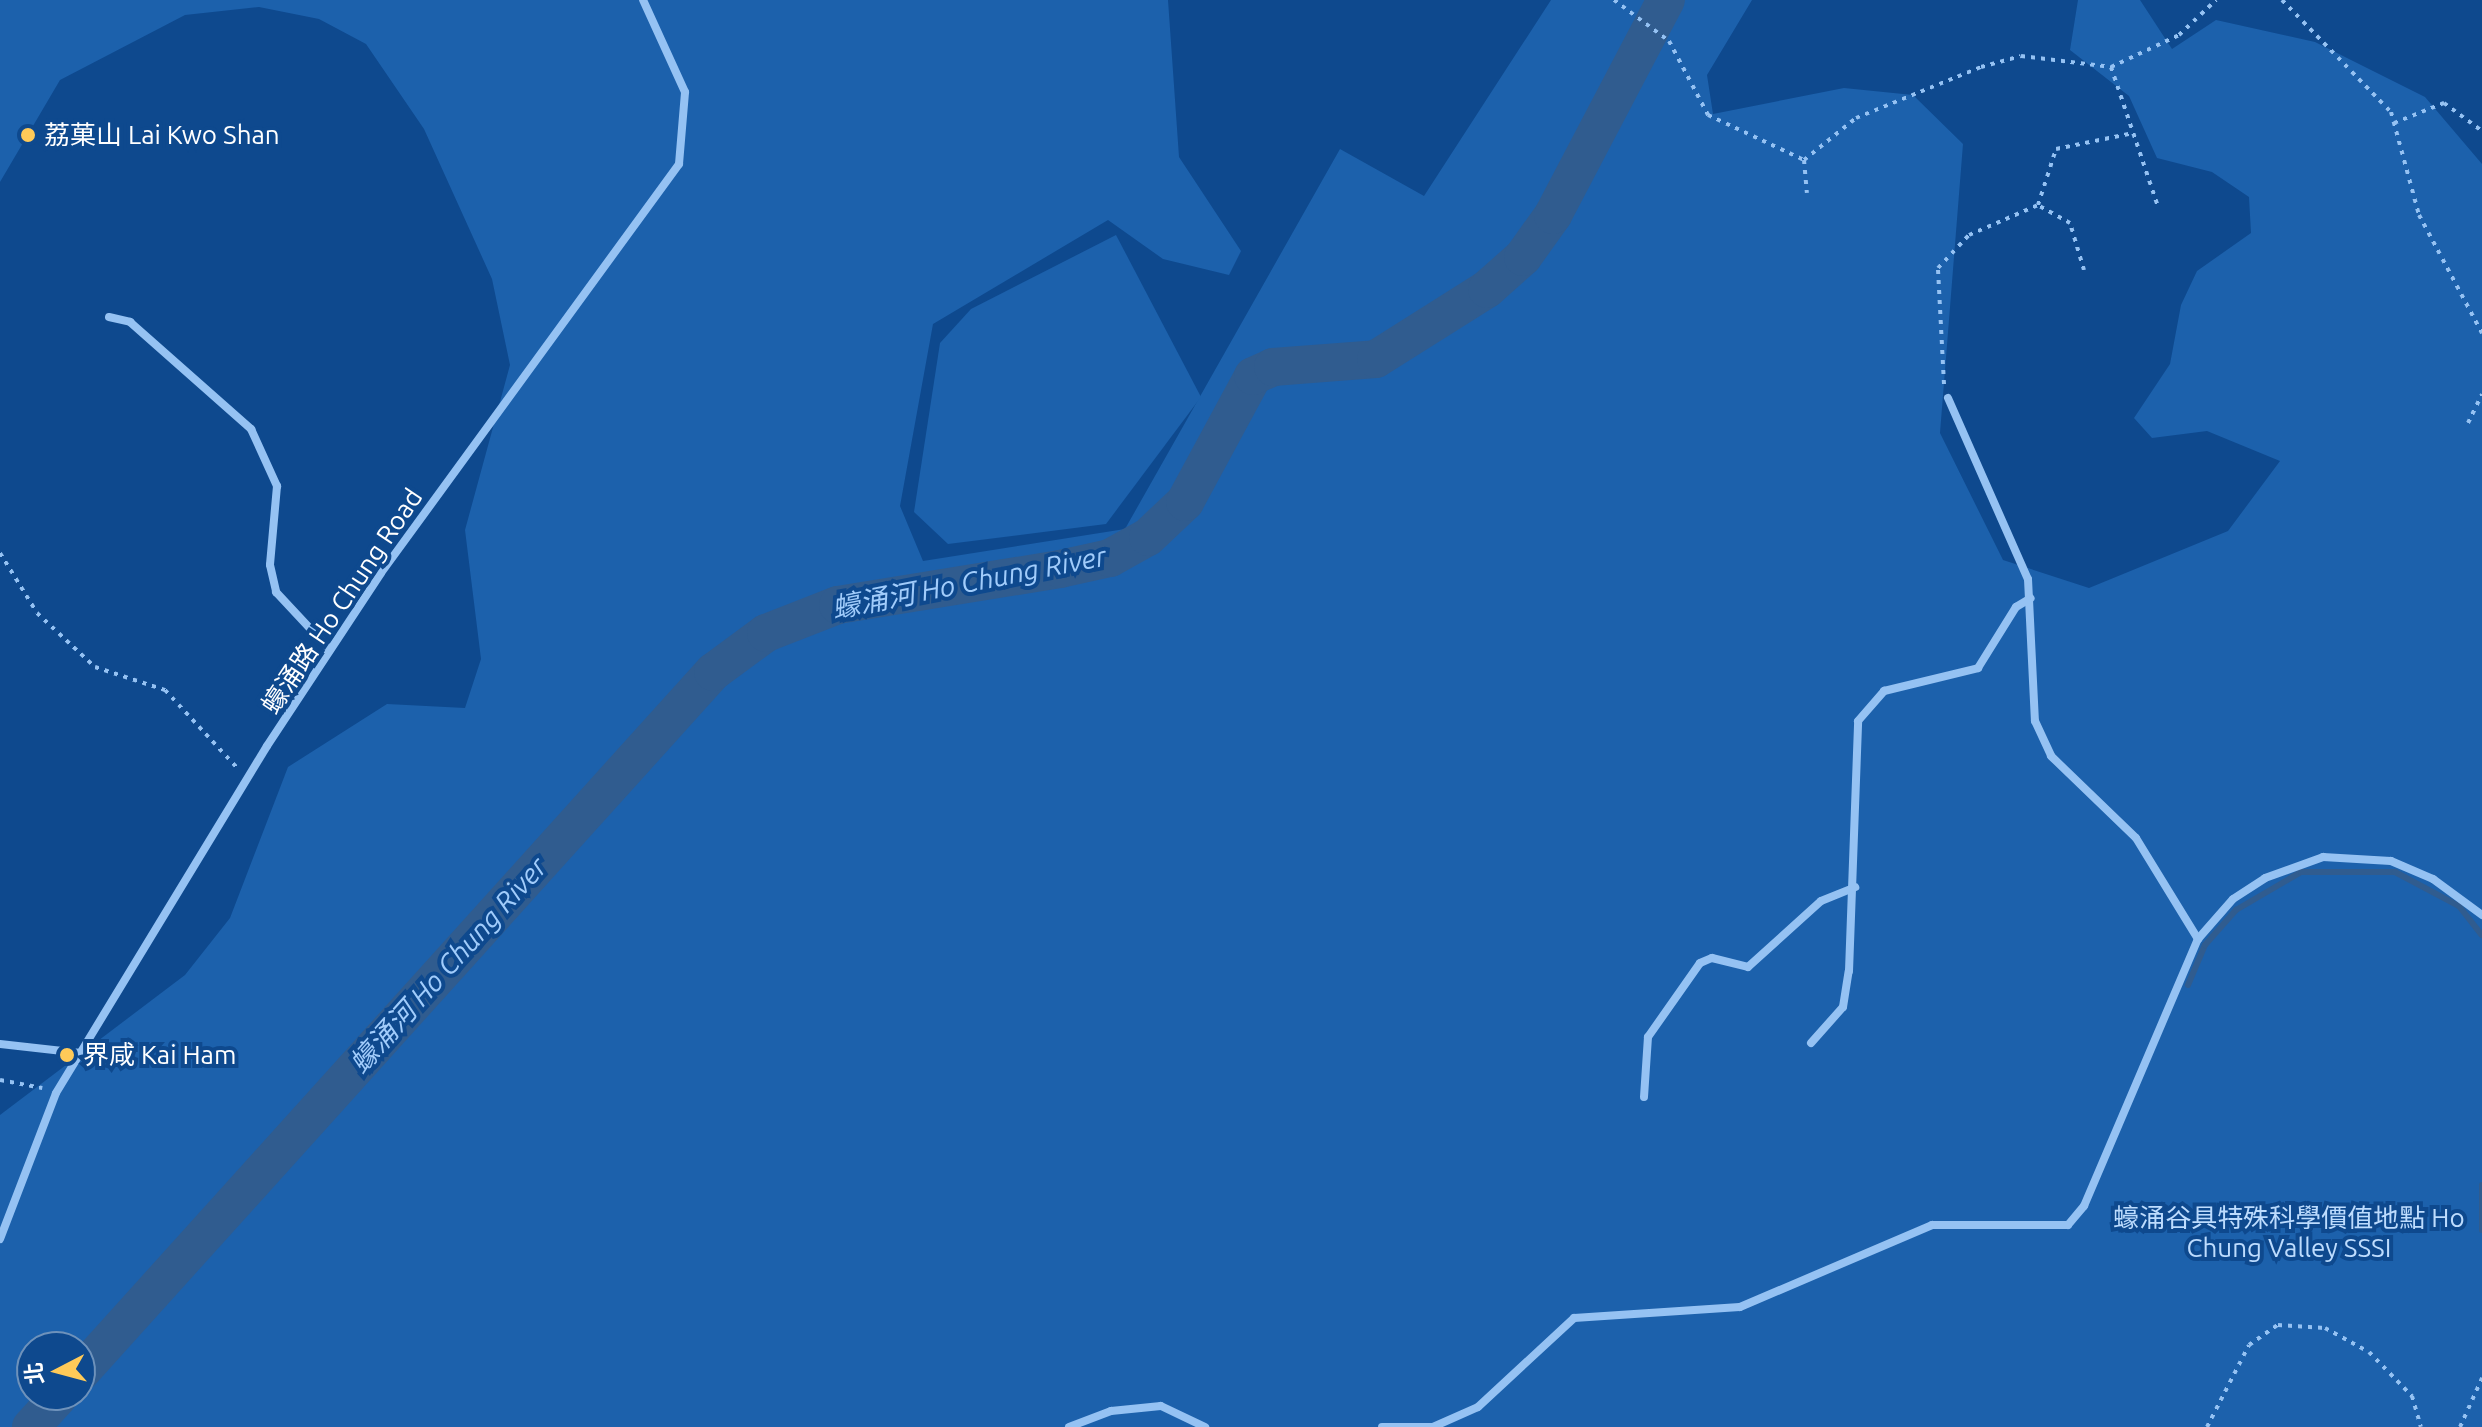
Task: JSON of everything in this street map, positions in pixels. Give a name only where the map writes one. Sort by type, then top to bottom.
[{"type":"street","name":"蠔涌路 Ho Chung Road","points":[[0,1239],[56,1093],[247,779],[330,650],[679,164],[685,92],[643,0]]},
{"type":"street","points":[[109,317],[130,322],[251,429],[277,486],[270,565],[276,592],[330,650]]},
{"type":"street","points":[[1948,398],[2031,598],[2031,691],[2051,756],[2136,838],[2198,939]]},
{"type":"street","points":[[1811,1043],[1843,1007],[1855,887],[1858,721],[1884,691],[1978,668],[2016,607],[2031,598]]},
{"type":"street","points":[[1382,1427],[1433,1427],[1478,1407],[1574,1318],[1740,1307],[1932,1225],[2068,1225],[2084,1206],[2198,939],[2254,885],[2323,857],[2391,861],[2433,879],[2482,915]]},
{"type":"street","points":[[1644,1097],[1648,1037],[1700,963],[1712,958],[1748,967],[1821,901],[1855,887]]},
{"type":"street","points":[[0,1044],[80,1053]]},
{"type":"street","points":[[1069,1427],[1111,1411],[1161,1406],[1205,1427]]},
{"type":"path","points":[[1614,0],[1669,41],[1708,115],[1804,160]]},
{"type":"path","points":[[1804,160],[1856,118],[1981,67],[2021,56],[2111,67],[2179,35],[2216,0]]},
{"type":"path","points":[[2282,0],[2394,124],[2419,215],[2482,333]]},
{"type":"path","points":[[2111,67],[2157,204]]},
{"type":"path","points":[[2394,124],[2444,103],[2482,131]]},
{"type":"path","points":[[1948,398],[1937,365],[1938,268],[1969,235],[2038,205],[2056,149],[2133,133]]},
{"type":"path","points":[[1804,160],[1807,193]]},
{"type":"path","points":[[2038,205],[2070,223],[2084,270]]},
{"type":"path","points":[[2468,423],[2482,394]]},
{"type":"path","points":[[0,553],[37,613],[95,667],[165,690],[247,779]]},
{"type":"path","points":[[0,1080],[56,1093]]},
{"type":"path","points":[[2207,1427],[2249,1345],[2278,1325],[2325,1328],[2369,1352],[2412,1396],[2421,1427]]},
{"type":"path","points":[[2460,1427],[2482,1378]]},
{"type":"green space","name":"蠔涌谷具特殊科學價值地點 Ho Chung Valley SSSI","points":[[0,0],[1168,0],[1179,157],[1241,251],[1229,275],[1163,259],[1108,220],[933,324],[900,506],[923,561],[1125,529],[1340,149],[1424,196],[1551,0],[1752,0],[1707,75],[1713,114],[1844,88],[1913,95],[1963,144],[1940,433],[2003,560],[2089,588],[2228,531],[2280,461],[2207,431],[2152,438],[2134,418],[2170,364],[2181,305],[2197,271],[2251,233],[2249,197],[2212,172],[2157,158],[2129,96],[2070,50],[2078,0],[2140,0],[2172,49],[2216,20],[2315,42],[2425,97],[2482,164],[2482,1427],[0,1427],[0,1115],[185,975],[230,918],[288,767],[387,704],[465,708],[481,659],[465,530],[510,365],[492,279],[424,129],[366,44],[319,19],[259,7],[185,15],[60,80],[0,182]]},
{"type":"green space","points":[[1116,235],[1201,397],[1106,524],[948,544],[914,512],[940,343],[971,309]]},
{"type":"waterway","name":"蠔涌河 Ho Chung River","points":[[96,1355],[713,672],[766,633],[838,605],[1060,569],[1110,558],[1148,537],[1185,502],[1253,376],[1273,367],[1376,359],[1487,289],[1523,257],[1553,215],[1666,0]]},
{"type":"waterway","points":[[2188,985],[2205,945],[2236,910],[2301,872],[2395,872],[2459,906],[2482,935]]},
{"type":"waterway","points":[[2482,1185],[2482,1230]]},
{"type":"waterway","name":"蠔涌河 Ho Chung River","points":[[31,1427],[46,1411]]},
{"type":"place","name":"荔菓山 Lai Kwo Shan","points":[[28,135]]},
{"type":"place","name":"界咸 Kai Ham","points":[[67,1055]]}]
